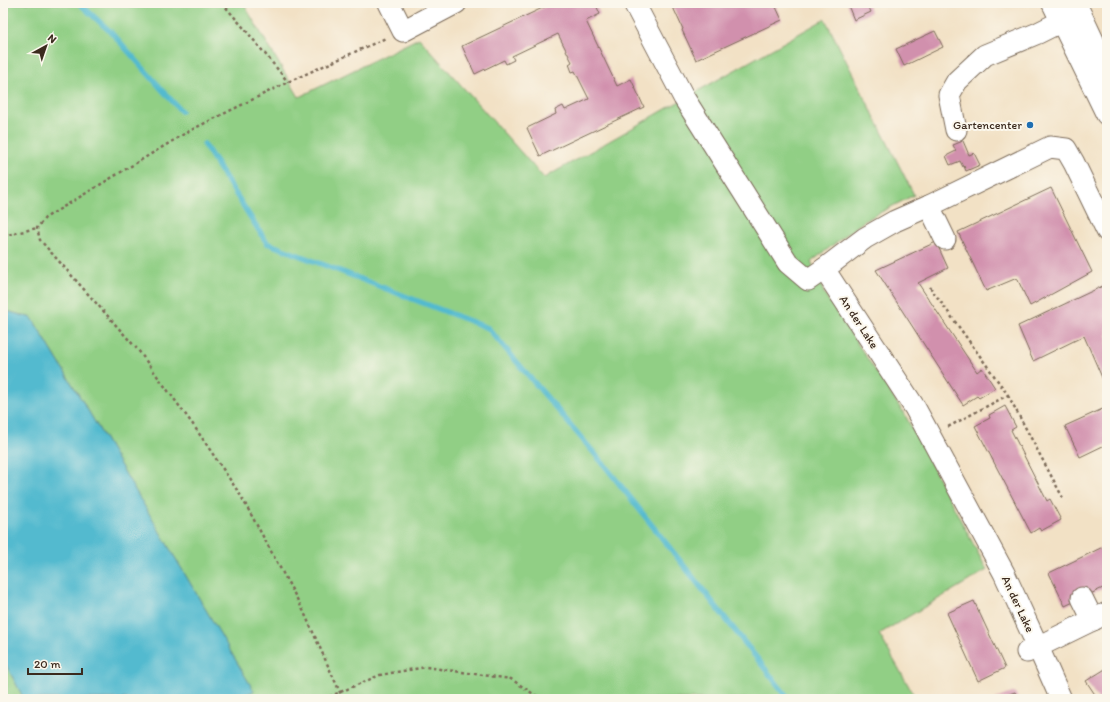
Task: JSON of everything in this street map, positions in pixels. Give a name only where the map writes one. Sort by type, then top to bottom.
[{"type":"main road","points":[[1075,3],[1107,71]]},
{"type":"main road","points":[[1057,12],[1107,114]]},
{"type":"street","points":[[389,3],[402,31],[456,3]]},
{"type":"street","points":[[634,3],[688,104],[788,264],[808,280],[865,238],[895,221],[1050,147],[1066,149],[1107,231]]},
{"type":"street","points":[[956,130],[949,95],[957,81],[985,55],[1038,32],[1057,12]]},
{"type":"street","points":[[929,206],[945,239]]},
{"type":"street","name":"An der Lake","points":[[824,269],[915,408],[1004,573],[1033,650],[1060,699]]},
{"type":"street","points":[[1033,650],[1100,617],[1082,598]]},
{"type":"path","points":[[222,3],[288,82]]},
{"type":"path","points":[[3,236],[37,228],[45,218],[189,131],[288,82],[402,31]]},
{"type":"path","points":[[37,228],[40,240],[138,350],[194,426],[241,496],[303,610],[343,699]]},
{"type":"path","points":[[930,287],[1008,395],[1063,498]]},
{"type":"path","points":[[930,436],[1008,395]]},
{"type":"path","points":[[324,699],[380,675],[426,667],[511,679],[541,699]]},
{"type":"green space","points":[[3,3],[243,3],[299,97],[419,38],[544,178],[825,19],[914,195],[864,221],[811,262],[825,295],[905,415],[987,570],[879,634],[916,699],[236,699],[253,690],[86,407],[32,318],[3,310]]},
{"type":"green space","points":[[3,659],[24,699],[3,699]]},
{"type":"water","points":[[3,310],[32,318],[254,691],[235,699],[24,699],[3,659]]},
{"type":"building","points":[[553,3],[595,3],[600,14],[586,21],[617,86],[631,79],[644,107],[540,156],[527,128],[556,114],[555,110],[563,106],[565,110],[589,99],[575,71],[572,72],[569,64],[572,62],[558,34],[512,56],[514,60],[506,64],[504,60],[475,74],[462,46]]},
{"type":"building","points":[[671,3],[783,3],[776,7],[782,20],[696,60]]},
{"type":"building","points":[[847,3],[867,3],[871,12],[854,20]]},
{"type":"building","points":[[935,31],[943,47],[904,66],[896,49]]},
{"type":"building","points":[[963,141],[969,155],[974,153],[980,165],[966,171],[960,161],[950,165],[946,156],[956,151],[953,145]]},
{"type":"building","points":[[1051,188],[1092,272],[1030,306],[1017,278],[986,291],[958,232]]},
{"type":"building","points":[[936,242],[948,268],[918,283],[977,372],[982,368],[995,388],[979,398],[977,396],[963,405],[876,270]]},
{"type":"building","points":[[1107,284],[1107,389],[1084,336],[1033,361],[1018,326]]},
{"type":"building","points":[[1005,406],[1016,427],[1011,430],[1047,501],[1050,499],[1061,520],[1041,531],[1039,528],[1031,533],[975,426],[990,418],[989,415]]},
{"type":"building","points":[[1107,407],[1107,444],[1080,457],[1065,426]]},
{"type":"building","points":[[1107,545],[1107,586],[1065,606],[1049,573]]},
{"type":"building","points":[[974,601],[1005,668],[978,681],[947,613]]},
{"type":"building","points":[[1107,668],[1107,699],[1098,699],[1086,681]]},
{"type":"building","points":[[1015,692],[1018,699],[995,699]]},
{"type":"waterway","points":[[79,3],[113,34],[181,111]]},
{"type":"waterway","points":[[204,144],[267,243],[488,328],[606,467],[789,699]]},
{"type":"place","name":"Gartencenter","points":[[1030,125]]}]
